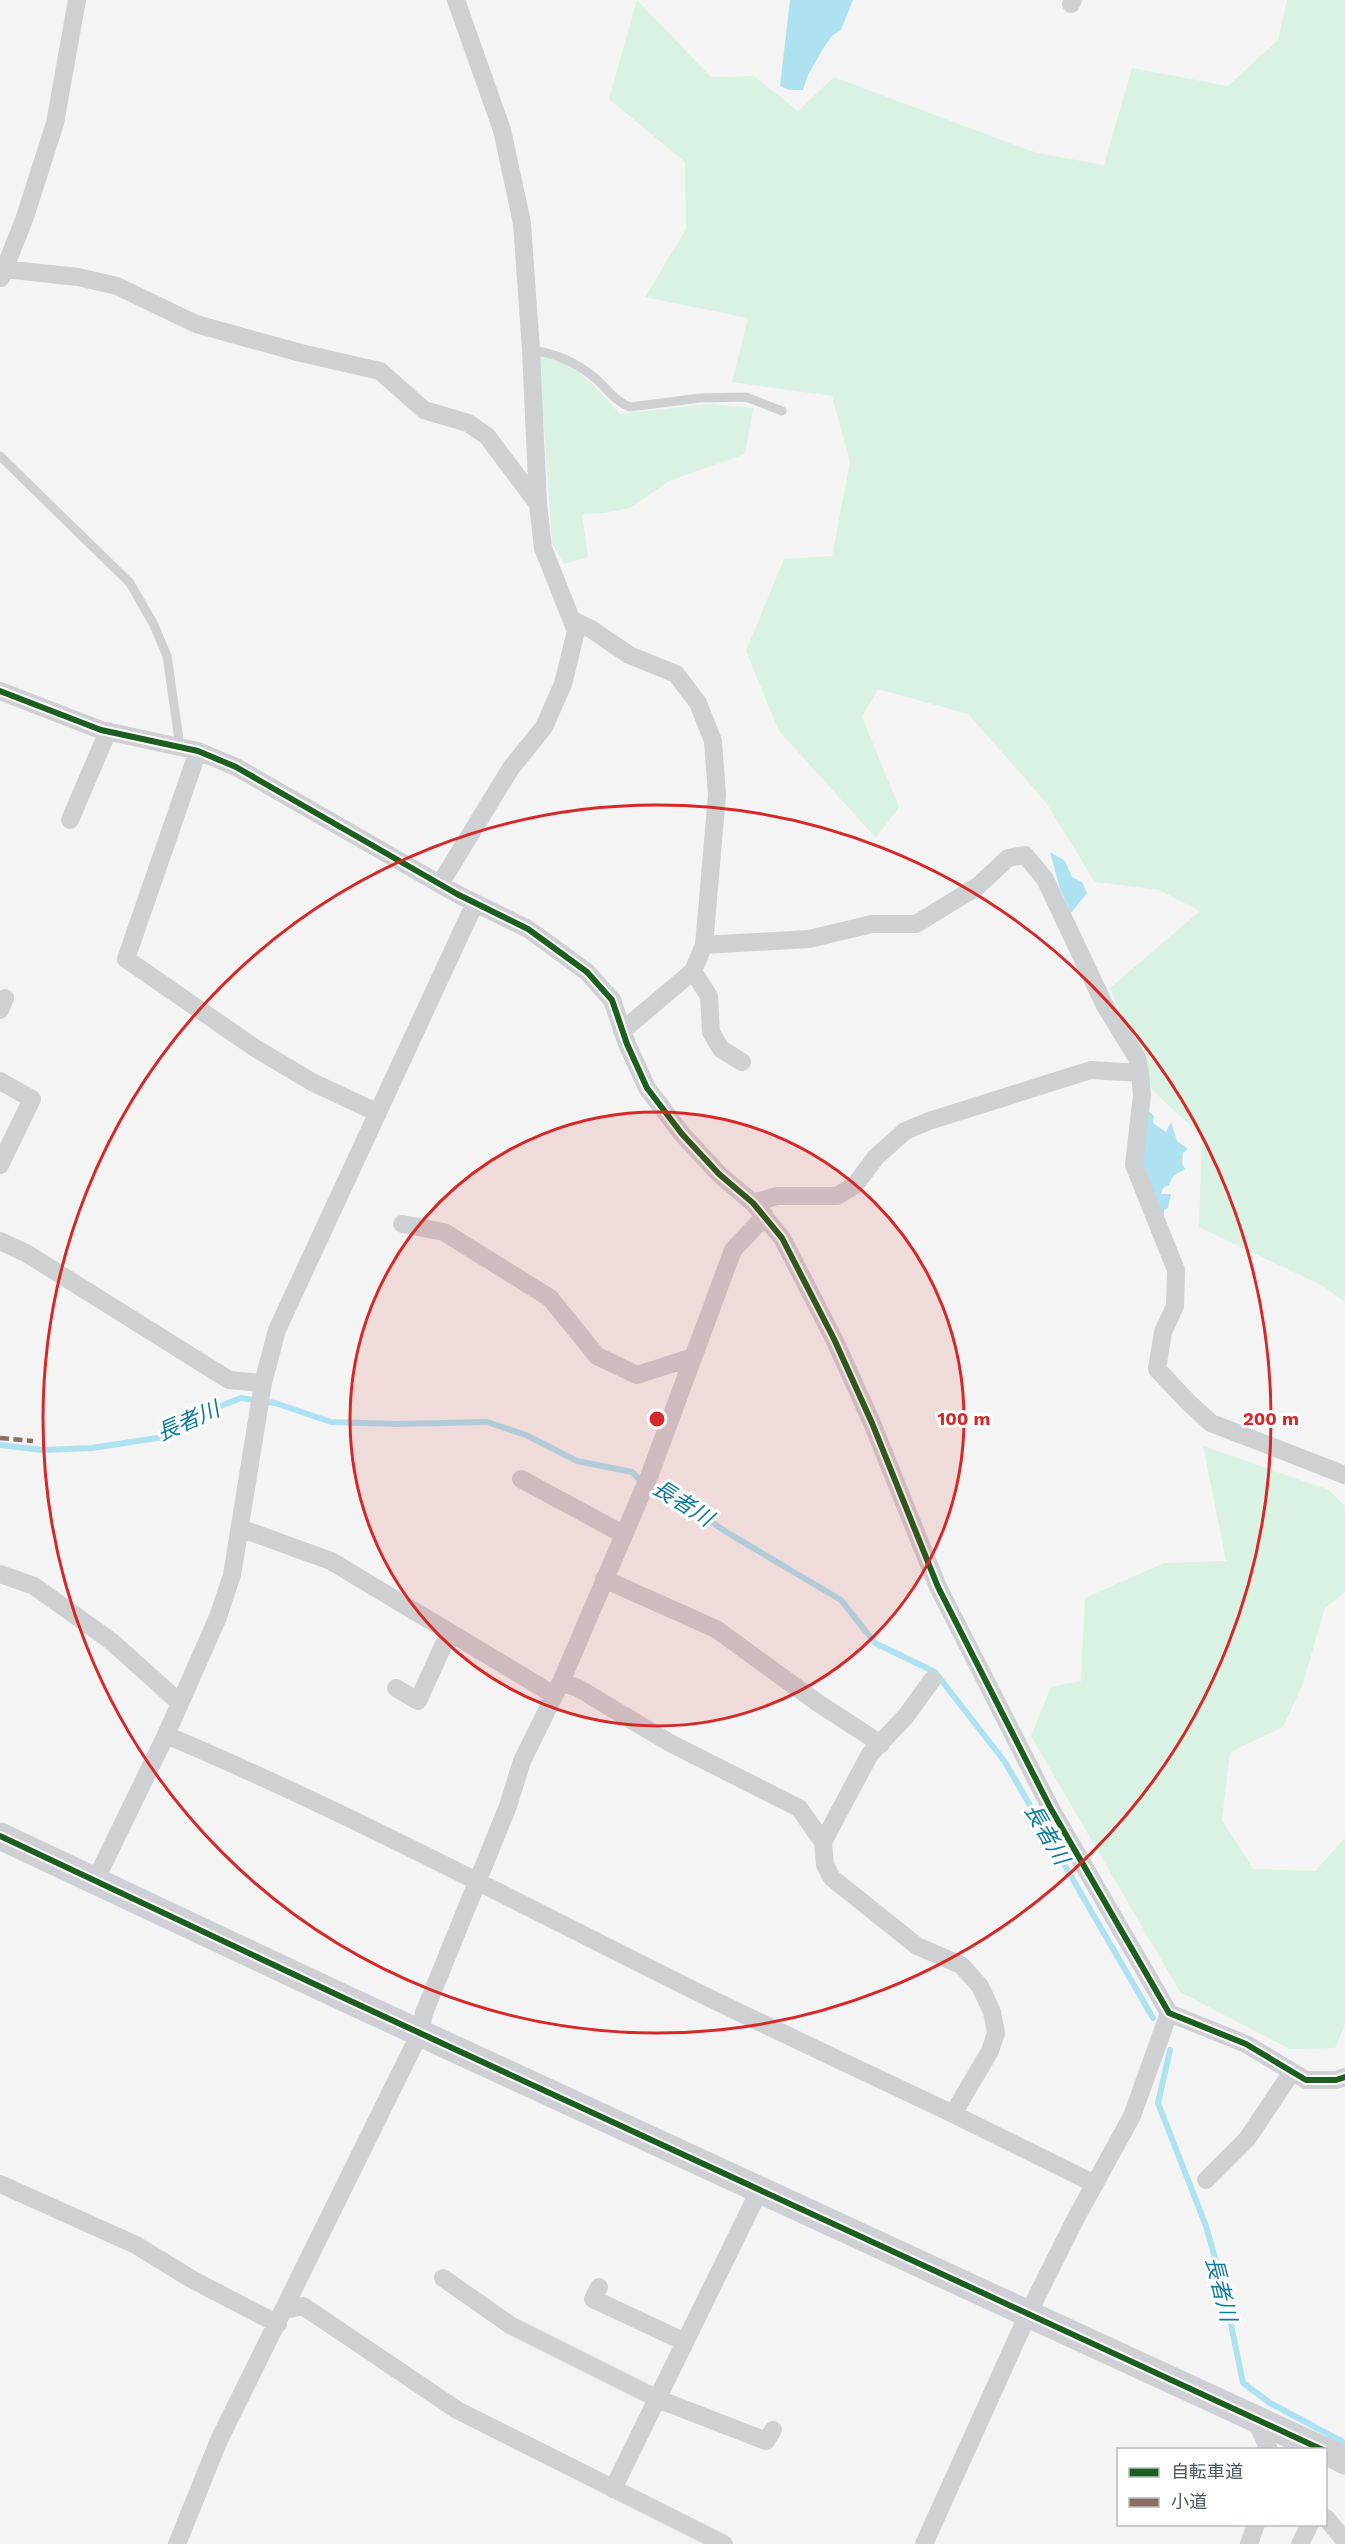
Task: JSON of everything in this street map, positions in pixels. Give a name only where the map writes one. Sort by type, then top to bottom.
[{"type":"street","points":[[77,0],[55,123],[26,217],[2,274],[78,277],[117,286],[196,324],[300,353],[380,371],[424,410],[468,423],[487,436],[538,504]]},
{"type":"street","points":[[440,884],[511,768],[544,727],[563,684],[576,632],[543,548],[538,504],[522,223],[504,141],[456,0]]},
{"type":"street","points":[[572,620],[591,629],[629,655],[676,674],[698,703],[713,741],[717,795],[704,945],[693,971],[622,1031]]},
{"type":"street","points":[[0,691],[108,731],[189,749],[236,767],[440,884],[528,930],[587,972],[612,1000],[622,1031],[647,1088],[675,1125],[719,1174],[759,1210],[783,1238],[834,1339],[872,1423],[938,1587],[1052,1809],[1169,2013],[1246,2044],[1306,2080],[1336,2080],[1345,2077]]},
{"type":"street","points":[[70,820],[108,731]]},
{"type":"street","points":[[189,749],[126,959],[255,1048],[312,1082],[378,1113]]},
{"type":"street","points":[[704,945],[809,939],[872,924],[916,924],[978,886],[1008,858],[1025,855],[1045,879],[1104,1004],[1137,1058],[1142,1095],[1134,1165],[1176,1270],[1175,1306],[1163,1332],[1157,1369],[1211,1423],[1345,1475]]},
{"type":"street","points":[[94,1881],[166,1735],[218,1617],[232,1575],[262,1386],[277,1330],[475,903]]},
{"type":"street","points":[[693,971],[709,996],[711,1032],[721,1049],[742,1062]]},
{"type":"street","points":[[177,2544],[219,2440],[420,2033],[424,2013],[508,1806],[522,1761],[558,1688],[646,1482],[733,1250],[759,1210],[777,1196],[837,1196],[855,1185],[876,1157],[905,1131],[929,1121],[1091,1070],[1140,1073]]},
{"type":"street","points":[[0,1081],[32,1099],[0,1165]]},
{"type":"street","points":[[402,1224],[444,1232],[550,1298],[597,1356],[637,1375],[693,1357]]},
{"type":"street","points":[[0,1241],[26,1252],[229,1380],[262,1386]]},
{"type":"street","points":[[521,1479],[623,1534]]},
{"type":"street","points":[[240,1528],[332,1561],[449,1633],[558,1688],[578,1688],[670,1743],[800,1808],[823,1842],[825,1865],[832,1878],[917,1946],[961,1965],[980,1986],[992,2012],[996,2033],[990,2051],[952,2114]]},
{"type":"street","points":[[0,1574],[34,1586],[111,1641],[180,1703]]},
{"type":"street","points":[[604,1579],[716,1629],[818,1703],[881,1744]]},
{"type":"street","points":[[396,1688],[418,1701],[449,1633]]},
{"type":"street","points":[[823,1842],[870,1754],[906,1716],[932,1680]]},
{"type":"street","points":[[166,1735],[234,1764],[478,1881],[697,1992],[1095,2184]]},
{"type":"street","points":[[0,1836],[420,2033],[1320,2448]]},
{"type":"street","points":[[924,2544],[1029,2312],[1132,2116],[1169,2013]]},
{"type":"street","points":[[1206,2180],[1246,2139],[1292,2072]]},
{"type":"street","points":[[0,2184],[136,2245],[194,2280],[281,2317],[303,2306],[457,2410],[724,2544]]},
{"type":"street","points":[[613,2489],[760,2189]]},
{"type":"street","points":[[444,2278],[510,2325],[658,2399],[766,2441],[773,2430]]},
{"type":"street","points":[[598,2287],[593,2299],[685,2342]]},
{"type":"street","points":[[1254,2416],[1268,2448]]},
{"type":"street","points":[[1327,2452],[1345,2461]]},
{"type":"street","points":[[1327,2519],[1345,2541]]},
{"type":"street","points":[[1249,2544],[1255,2526]]},
{"type":"street","points":[[1300,2544],[1309,2526]]},
{"type":"lane","points":[[531,350],[551,352],[569,361],[594,377],[619,403],[630,406],[700,398],[746,397],[782,411]]},
{"type":"lane","points":[[0,456],[130,583],[154,625],[167,656],[189,749]]},
{"type":"green space","points":[[637,0],[711,77],[754,76],[798,111],[834,77],[1037,153],[1104,165],[1132,68],[1228,86],[1278,40],[1287,0],[1345,0],[1345,1302],[1323,1286],[1199,1227],[1202,1136],[1153,1091],[1110,988],[1200,911],[1159,890],[1095,882],[1045,801],[968,714],[878,689],[862,717],[899,807],[876,838],[779,731],[746,651],[784,559],[832,556],[850,462],[832,396],[732,382],[748,318],[645,297],[686,229],[685,162],[609,99]]},
{"type":"green space","points":[[539,354],[564,363],[575,370],[593,385],[620,414],[709,404],[753,408],[745,454],[669,481],[630,508],[582,514],[588,557],[564,564],[552,543]]},
{"type":"green space","points":[[1203,1446],[1329,1490],[1345,1506],[1345,1592],[1325,1608],[1302,1686],[1283,1727],[1230,1752],[1222,1820],[1253,1869],[1315,1871],[1345,1838],[1345,2025],[1335,2048],[1290,2049],[1180,1992],[1031,1736],[1051,1687],[1081,1681],[1085,1598],[1164,1563],[1226,1561]]},
{"type":"water","points":[[790,0],[853,0],[841,30],[832,36],[824,47],[808,75],[803,90],[789,90],[780,86]]},
{"type":"water","points":[[1050,852],[1065,861],[1072,877],[1082,882],[1087,893],[1071,913],[1060,889]]},
{"type":"water","points":[[1149,1111],[1154,1116],[1153,1123],[1166,1132],[1171,1122],[1177,1141],[1188,1149],[1183,1153],[1182,1163],[1185,1169],[1173,1176],[1161,1194],[1171,1194],[1168,1208],[1164,1210],[1164,1221],[1141,1163]]},
{"type":"waterway","name":"長者川","points":[[0,1445],[43,1450],[92,1448],[164,1437],[200,1414],[241,1398],[275,1403],[331,1422],[398,1424],[487,1422],[526,1435],[577,1461],[632,1472],[639,1479],[680,1501],[728,1533],[841,1600],[875,1643],[935,1672],[1005,1762],[1153,2018]]},
{"type":"waterway","name":"長者川","points":[[1170,2050],[1158,2103],[1206,2226],[1224,2290],[1243,2383],[1270,2403],[1345,2443]]},
{"type":"marked path","points":[[0,1438],[33,1441]]},
{"type":"cycle path","points":[[0,691],[101,730],[198,751],[236,767],[457,894],[528,929],[587,972],[612,1000],[627,1044],[647,1088],[682,1134],[719,1174],[753,1203],[782,1238],[834,1339],[872,1423],[938,1587],[1051,1809],[1169,2013],[1246,2044],[1306,2080],[1336,2080],[1345,2077]]},
{"type":"cycle path","points":[[0,1836],[344,1998],[1319,2448]]}]
